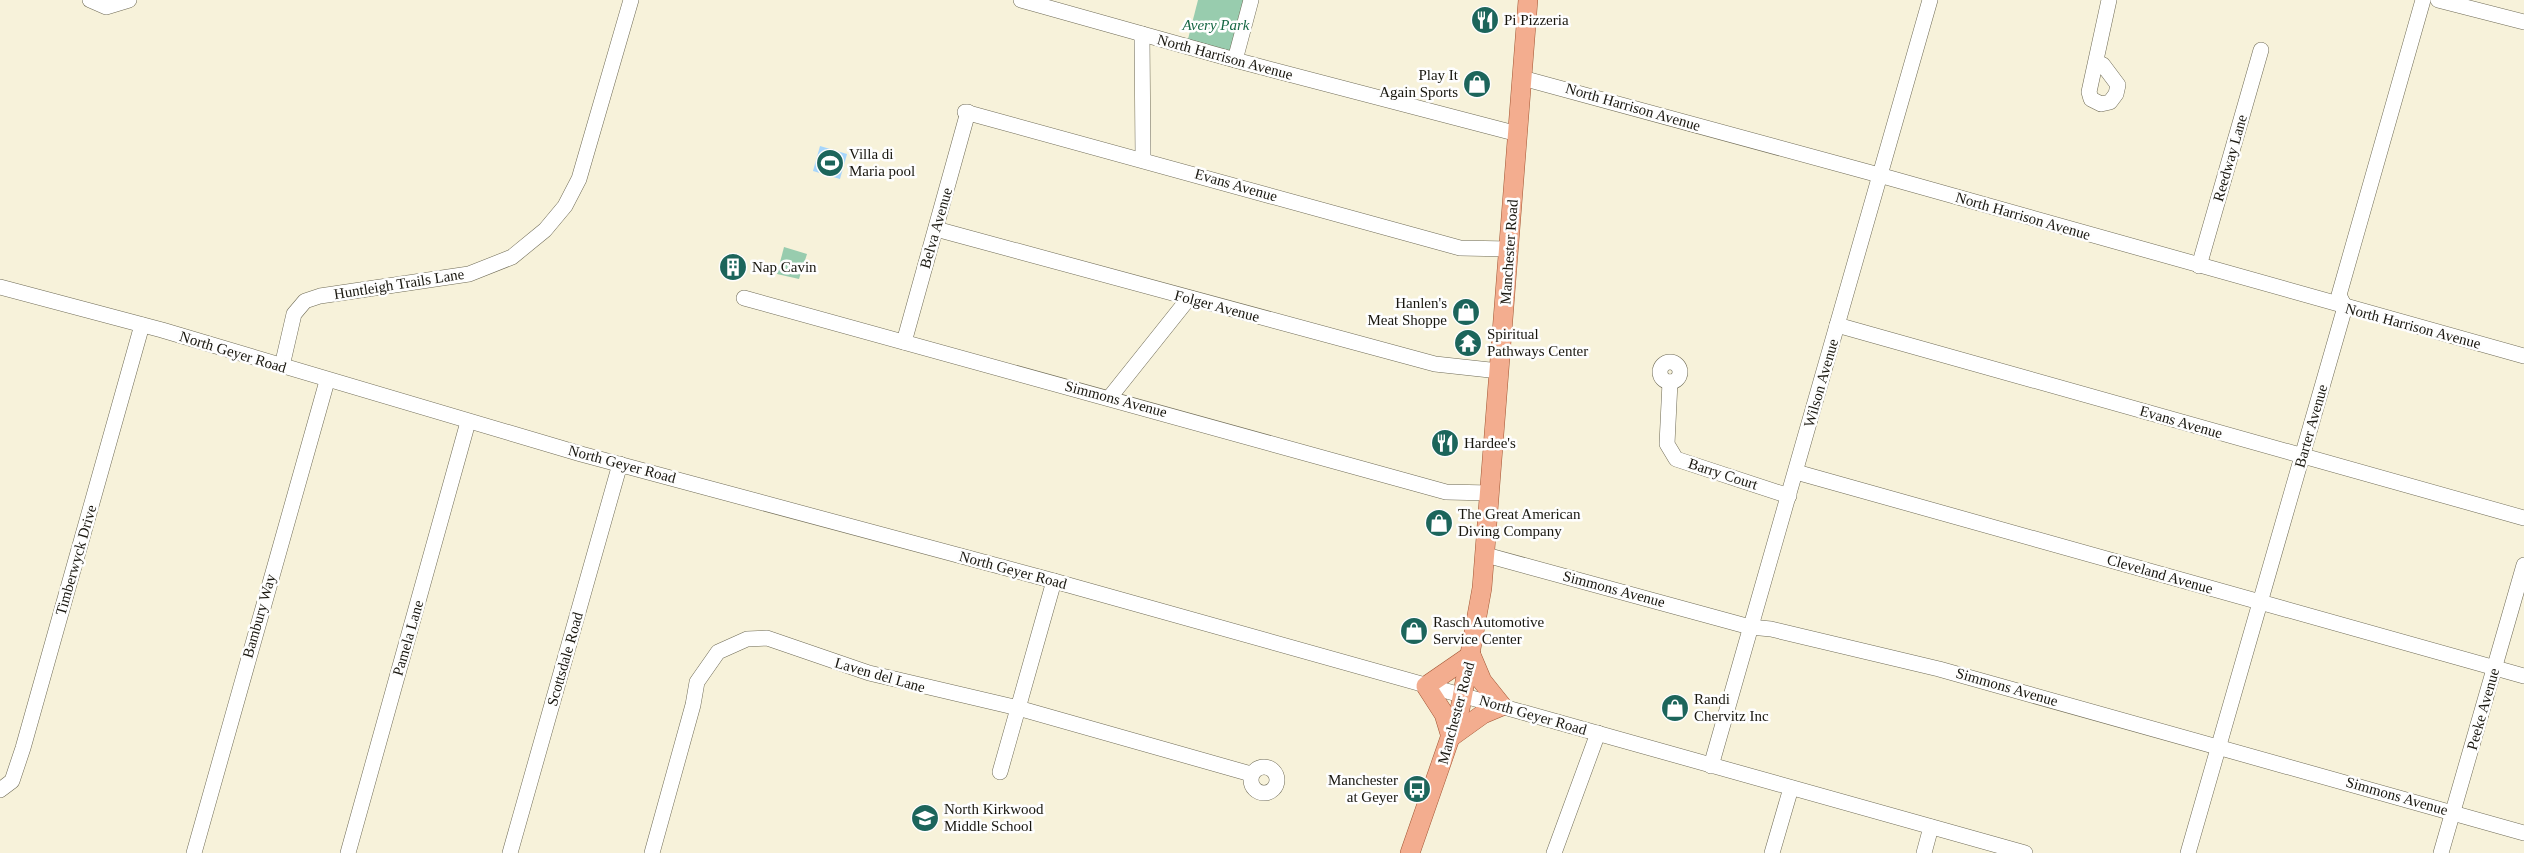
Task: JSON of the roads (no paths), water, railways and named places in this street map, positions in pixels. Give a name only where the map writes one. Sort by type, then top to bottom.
[{"type":"main road","name":"Manchester Road","points":[[1410,853],[1451,737],[1463,695],[1486,555],[1528,0]]},
{"type":"main road","points":[[1471,655],[1482,681],[1502,706],[1483,714],[1451,737],[1444,714],[1426,686],[1471,655]]},
{"type":"street","points":[[90,0],[106,7],[129,0]]},
{"type":"street","name":"Huntleigh Trails Lane","points":[[282,366],[294,314],[305,301],[320,296],[469,274],[512,257],[545,230],[564,206],[579,179],[631,0]]},
{"type":"street","name":"North Harrison Avenue","points":[[1020,0],[1235,60],[1518,134]]},
{"type":"street","points":[[1235,60],[1251,0]]},
{"type":"street","name":"Wilson Avenue","points":[[1711,766],[1930,0]]},
{"type":"street","points":[[2097,62],[2109,0]]},
{"type":"street","name":"Barter Avenue","points":[[2188,853],[2345,307],[2340,295],[2424,0]]},
{"type":"street","points":[[2438,0],[2524,22]]},
{"type":"street","points":[[1142,34],[1143,159]]},
{"type":"street","name":"Reedway Lane","points":[[2199,266],[2261,50]]},
{"type":"street","name":"North Harrison Avenue","points":[[1522,78],[1879,175],[2524,356]]},
{"type":"street","name":"Evans Avenue","points":[[967,112],[1460,248],[1509,249]]},
{"type":"street","name":"Belva Avenue","points":[[904,342],[967,112]]},
{"type":"street","name":"Folger Avenue","points":[[936,229],[1435,364],[1499,371]]},
{"type":"street","name":"North Geyer Road","points":[[0,287],[142,325],[468,422],[1054,581],[2025,853]]},
{"type":"street","name":"Simmons Avenue","points":[[744,298],[1110,397],[1446,492],[1490,493]]},
{"type":"street","points":[[1110,397],[1188,298]]},
{"type":"street","name":"Timberwyck Drive","points":[[0,790],[12,781],[142,325]]},
{"type":"street","name":"Evans Avenue","points":[[1837,326],[2524,518]]},
{"type":"street","name":"Bambury Way","points":[[194,853],[327,380]]},
{"type":"street","name":"Barry Court","points":[[1670,382],[1667,444],[1676,459],[1788,496]]},
{"type":"street","name":"Pamela Lane","points":[[348,853],[468,422]]},
{"type":"street","name":"Scottsdale Road","points":[[510,853],[620,464]]},
{"type":"street","name":"Cleveland Avenue","points":[[1796,472],[2524,676]]},
{"type":"street","name":"Simmons Avenue","points":[[1486,555],[1750,627],[1771,629],[1899,658],[2524,833]]},
{"type":"street","name":"Peeke Avenue","points":[[2441,853],[2524,565]]},
{"type":"street","points":[[1000,772],[1054,581]]},
{"type":"street","name":"Laven del Lane","points":[[652,853],[697,682],[718,652],[735,643],[757,637],[767,638],[869,674],[1018,708],[1251,774]]},
{"type":"street","points":[[1555,853],[1598,733]]},
{"type":"street","points":[[1772,853],[1791,788]]},
{"type":"street","points":[[1924,853],[1931,827]]},
{"type":"water","name":"Villa di Maria pool","points":[[820,146],[847,154],[840,179],[813,171]]},
{"type":"place","name":"Pi Pizzeria","points":[[1485,20]]},
{"type":"place","name":"Play It Again Sports","points":[[1477,84]]},
{"type":"place","name":"Villa di Maria pool","points":[[830,163]]},
{"type":"place","name":"Nap Cavin","points":[[733,267]]},
{"type":"place","name":"Hanlen's Meat Shoppe","points":[[1466,312]]},
{"type":"place","name":"Spiritual Pathways Center","points":[[1468,343]]},
{"type":"place","name":"Hardee's","points":[[1445,443]]},
{"type":"place","name":"The Great American Diving Company","points":[[1439,523]]},
{"type":"place","name":"Rasch Automotive Service Center","points":[[1414,631]]},
{"type":"place","name":"Randi Chervitz Inc","points":[[1675,708]]},
{"type":"place","name":"Manchester at Geyer","points":[[1417,789]]},
{"type":"place","name":"North Kirkwood Middle School","points":[[925,818]]},
{"type":"park label","name":"Avery Park","points":[[1216,25]]}]
